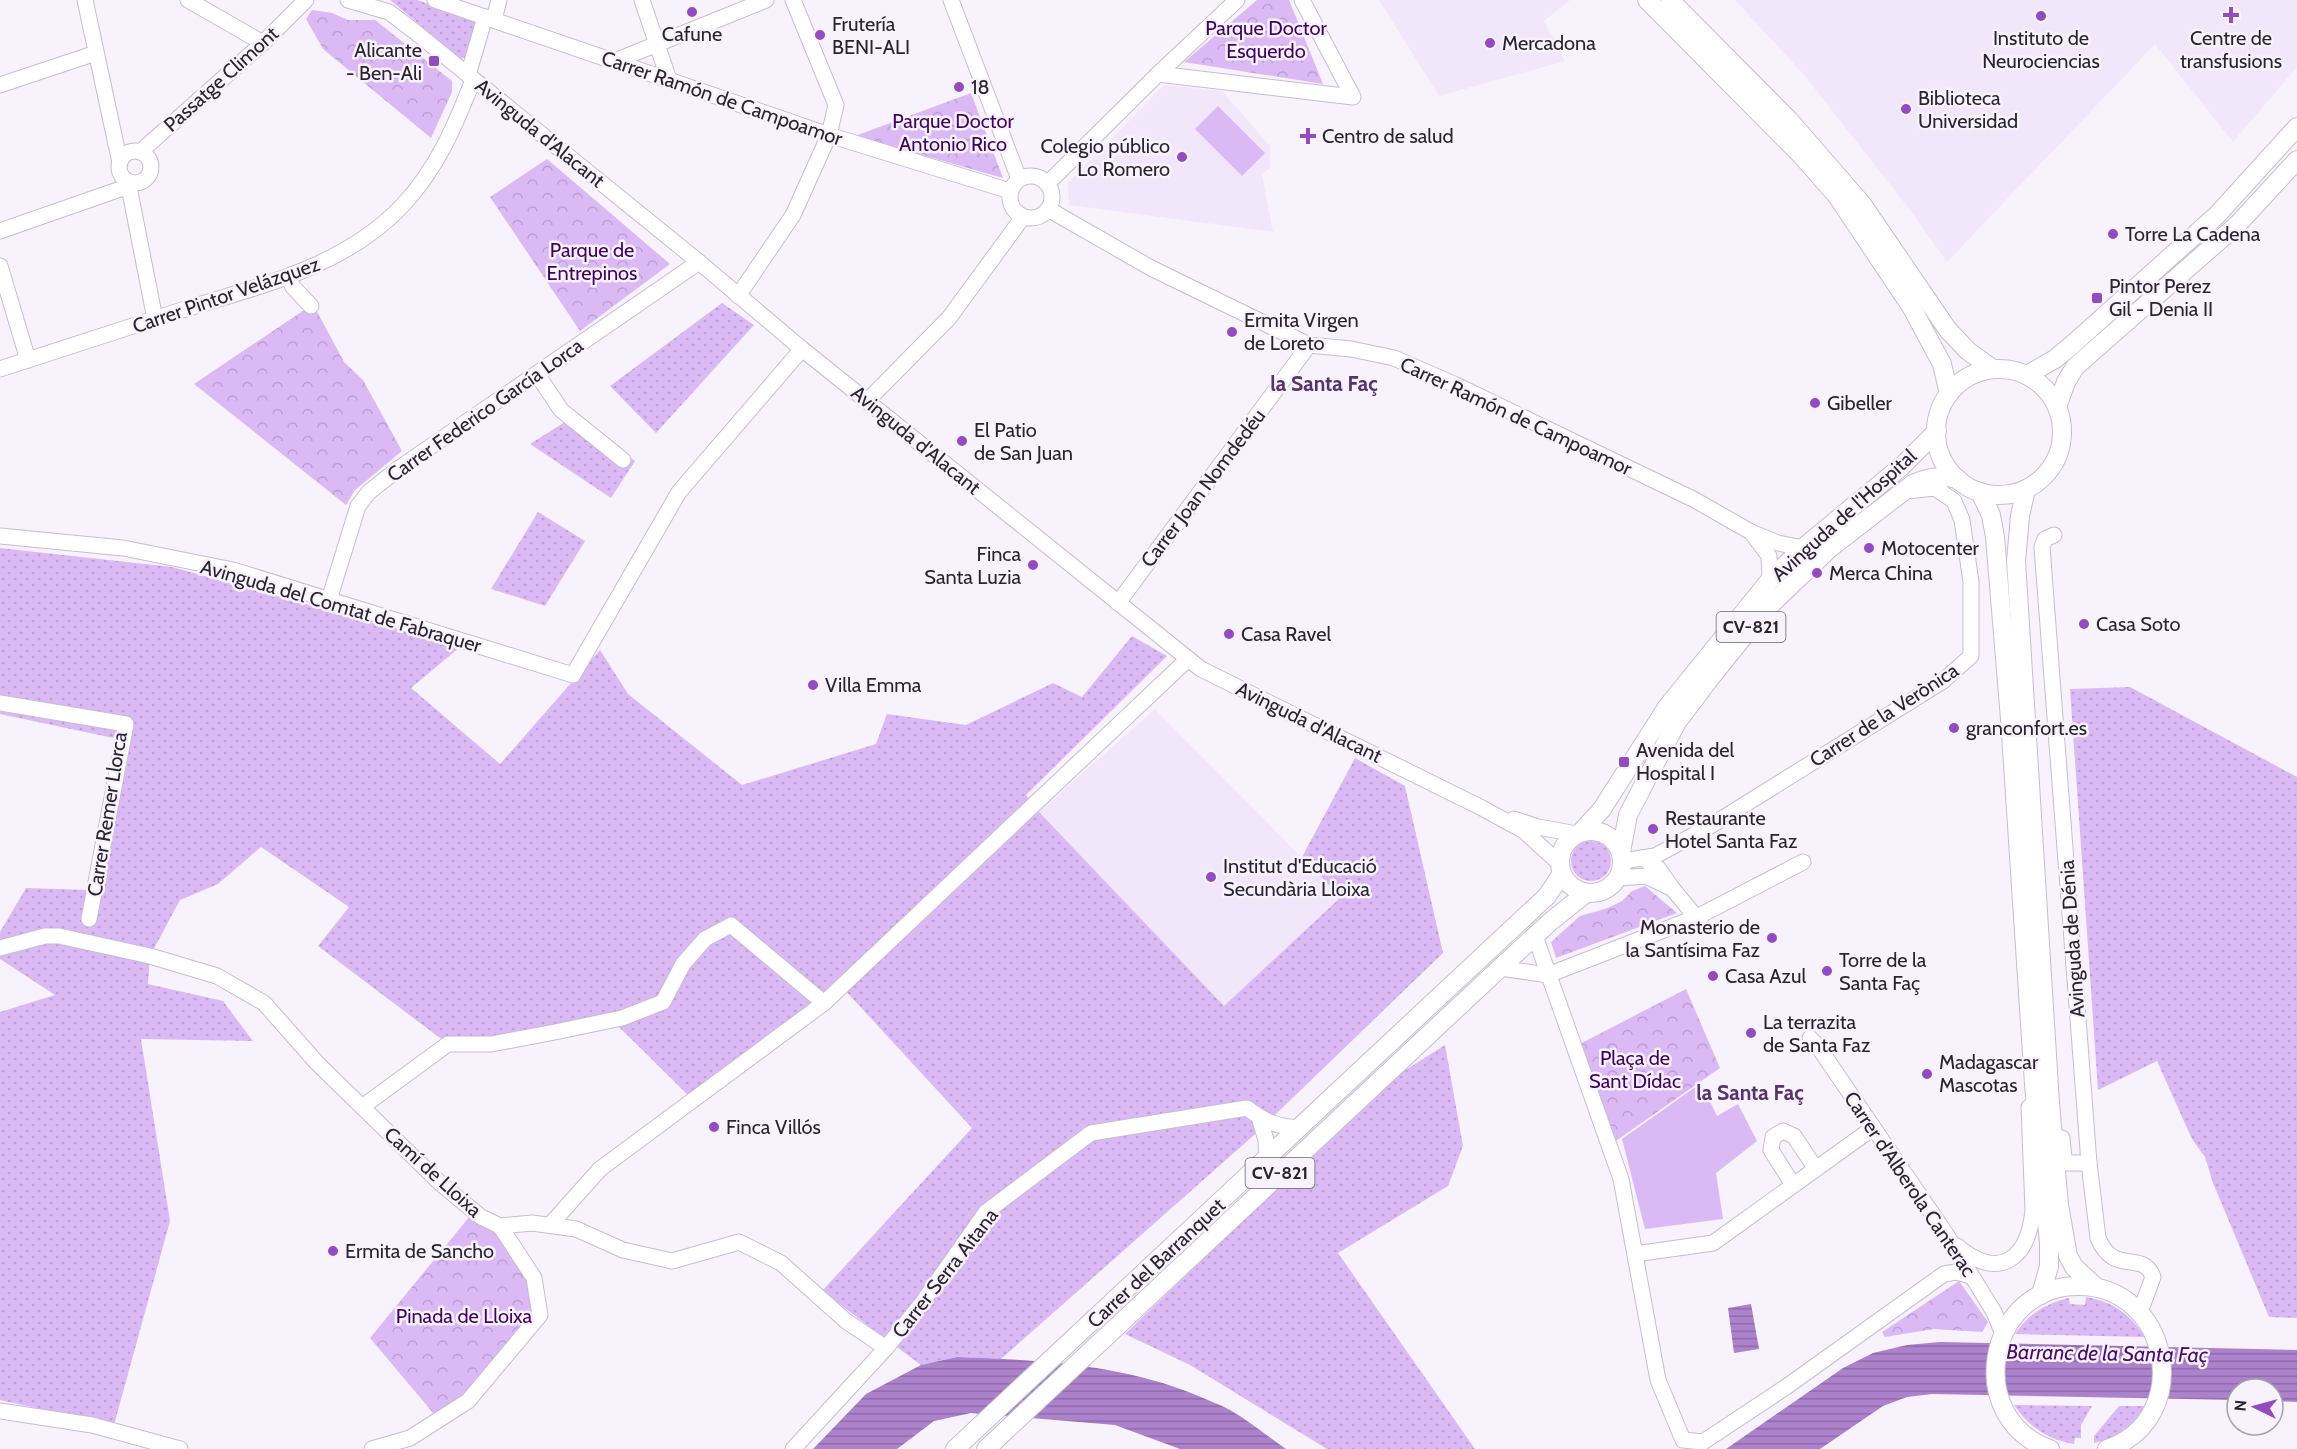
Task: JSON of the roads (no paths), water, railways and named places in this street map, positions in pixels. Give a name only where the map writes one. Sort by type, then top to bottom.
[{"type":"main road","points":[[1647,0],[1801,155],[1837,196],[1912,308],[1942,364],[1949,394],[1969,377],[1993,369],[2005,369],[2027,375],[2050,394],[2062,422],[2062,439],[2058,454],[2045,474],[2026,489]]},
{"type":"main road","points":[[1670,0],[1789,120],[1862,204],[1948,330],[1968,351],[1993,369]]},
{"type":"main road","points":[[2027,375],[2055,359],[2073,344],[2217,215],[2297,127]]},
{"type":"main road","points":[[2057,407],[2066,382],[2075,367],[2238,224],[2297,160]]},
{"type":"main road","name":"CV-821","points":[[1949,394],[1940,411],[1937,431],[1939,449],[1946,466],[1958,480],[1980,492],[1999,495],[2026,489]]},
{"type":"main road","name":"Avinguda de l'Hospital","points":[[1579,833],[1602,809],[1667,707],[1770,580],[1803,548],[1902,466],[1937,431]]},
{"type":"main road","name":"Avinguda de l'Hospital","points":[[1621,864],[1628,815],[1677,722],[1764,611],[1830,548],[1903,492],[1927,478],[1944,476],[1958,480]]},
{"type":"main road","name":"Avinguda de Dénia","points":[[2026,489],[2020,516],[2016,561],[2050,1103],[2059,1205],[2068,1256],[2074,1267],[2096,1287]]},
{"type":"main road","points":[[1980,492],[1991,515],[1999,576],[2034,1084],[2049,1243],[2049,1266],[2041,1295]]},
{"type":"main road","points":[[1579,833],[1595,831],[1606,834],[1615,841],[1621,864]]},
{"type":"main road","name":"CV-821","points":[[1560,869],[1564,845],[1579,833]]},
{"type":"main road","name":"CV-821","points":[[1585,894],[1603,892],[1621,864]]},
{"type":"main road","points":[[1560,869],[1569,885],[1585,894]]},
{"type":"main road","name":"Carrer del Barranquet","points":[[956,1448],[1267,1160],[1547,896],[1560,869]]},
{"type":"main road","name":"Carrer del Barranquet","points":[[990,1445],[1500,968],[1585,894]]},
{"type":"main road","points":[[2050,1449],[2021,1432],[2012,1420],[1997,1389],[1995,1364],[2002,1336],[2019,1311],[2051,1290],[2073,1286],[2096,1287],[2118,1295],[2137,1309],[2148,1322],[2156,1337],[2163,1365],[2155,1406],[2124,1445],[2107,1449]]},
{"type":"street","points":[[85,0],[120,163],[119,171],[129,184],[155,319]]},
{"type":"street","points":[[188,0],[263,43]]},
{"type":"street","name":"Carrer Ramón de Campoamor","points":[[435,0],[829,135],[1015,185]]},
{"type":"street","name":"Carrer Pintor Velázquez","points":[[0,369],[288,277],[334,257],[378,228],[401,207],[429,173],[444,147],[471,77],[489,19],[499,0]]},
{"type":"street","points":[[642,0],[669,80]]},
{"type":"street","points":[[615,61],[766,0]]},
{"type":"street","points":[[738,296],[793,215],[829,135],[836,105],[793,0]]},
{"type":"street","points":[[951,0],[1015,185],[1012,207],[1023,217],[1037,217],[1048,209],[1052,195],[1047,184],[1035,176],[1026,177],[1015,185]]},
{"type":"street","points":[[1047,184],[1237,0]]},
{"type":"street","points":[[1158,74],[1353,97],[1302,0]]},
{"type":"street","name":"Avinguda d'Alacant","points":[[358,1],[385,6],[802,349],[1201,669],[1524,831],[1560,869]]},
{"type":"street","name":"Passatge Climont","points":[[140,152],[307,2]]},
{"type":"street","points":[[0,85],[96,53]]},
{"type":"street","points":[[0,231],[129,184],[139,183],[150,173],[149,160],[140,152],[127,154],[120,163]]},
{"type":"street","name":"Carrer Ramón de Campoamor","points":[[1048,209],[1151,268],[1309,345],[1350,349],[1394,358],[1456,385],[1693,499],[1751,532],[1778,543],[1803,548]]},
{"type":"street","points":[[867,401],[949,318],[1023,217]]},
{"type":"street","name":"Carrer Federico García Lorca","points":[[329,600],[358,506],[369,492],[398,469],[699,262]]},
{"type":"street","points":[[0,266],[28,360]]},
{"type":"street","points":[[288,277],[293,287],[311,306]]},
{"type":"street","name":"Carrer Joan Nomdedéu","points":[[1118,603],[1309,345]]},
{"type":"street","name":"Avinguda del Comtat de Fabraquer","points":[[0,536],[123,548],[232,570],[573,675],[679,492],[802,349]]},
{"type":"street","points":[[537,374],[561,410],[623,460]]},
{"type":"street","name":"Carrer de la Verònica","points":[[1621,864],[1655,856],[1712,825],[1943,681],[1971,656],[1971,582],[1962,520],[1954,501],[1935,488],[1903,492]]},
{"type":"street","name":"Carrer Ramón de Campoamor","points":[[1751,532],[1769,556],[1770,580]]},
{"type":"street","name":"Avinguda de Dénia","points":[[2054,535],[2045,539],[2042,547],[2082,1164],[2102,1248],[2109,1256],[2120,1262],[2141,1263],[2150,1268],[2153,1277],[2143,1304],[2137,1309]]},
{"type":"street","points":[[550,1225],[600,1169],[824,1003],[1188,658]]},
{"type":"street","name":"Carrer Remer Llorca","points":[[0,703],[126,724],[89,919]]},
{"type":"street","name":"Avinguda d'Alacant","points":[[1482,808],[1538,827],[1579,833]]},
{"type":"street","points":[[1642,858],[1658,868],[1698,919]]},
{"type":"street","points":[[1500,968],[1548,975],[1698,919],[1803,862]]},
{"type":"street","points":[[1621,864],[1672,888]]},
{"type":"street","points":[[362,1107],[448,1044],[492,1044],[555,1032],[622,1018],[663,1002],[683,964],[705,939],[732,925],[824,1003]]},
{"type":"street","name":"Camí de Lloixa","points":[[0,948],[45,936],[59,936],[150,956],[216,976],[264,1003],[317,1063],[440,1183],[482,1217],[500,1226],[532,1223],[576,1229],[623,1250],[672,1261],[739,1242],[781,1263],[846,1321],[886,1348]]},
{"type":"street","points":[[1535,936],[1619,1170],[1658,1380],[1683,1440],[1703,1442],[1786,1387],[1944,1274],[1952,1263],[1953,1252],[1950,1240]]},
{"type":"street","name":"Carrer d'Alberola Canterac","points":[[1810,1038],[1950,1240],[1994,1312],[2002,1336]]},
{"type":"street","points":[[1950,1240],[1968,1255],[1981,1262],[1992,1264],[2013,1258],[2022,1249],[2031,1224],[2033,1210],[2029,1108],[2034,1084]]},
{"type":"street","points":[[2050,1103],[2060,1124],[2064,1158],[2067,1163],[2082,1164]]},
{"type":"street","name":"Carrer Serra Aitana","points":[[793,1449],[886,1348],[922,1303],[986,1212],[1090,1133],[1247,1108],[1259,1117],[1280,1127],[1301,1128]]},
{"type":"street","points":[[1259,1117],[1266,1140],[1267,1160]]},
{"type":"street","points":[[1635,1254],[1713,1243],[1874,1128]]},
{"type":"street","points":[[1793,1185],[1771,1150],[1773,1137],[1783,1131],[1794,1136],[1816,1169]]},
{"type":"street","points":[[2059,1205],[2066,1178],[2082,1164]]},
{"type":"street","points":[[372,1449],[410,1438],[468,1401],[540,1315],[534,1278],[500,1226]]},
{"type":"street","points":[[1944,1274],[1956,1272],[1971,1276]]},
{"type":"street","points":[[0,1411],[92,1425],[180,1449]]},
{"type":"water","points":[[1751,1304],[1759,1349],[1734,1353],[1728,1308]]},
{"type":"water","name":"Barranc de la Santa Faç","points":[[1940,1342],[2297,1350],[2297,1402],[2285,1402],[2285,1377],[2225,1377],[2225,1400],[1932,1394],[1907,1397],[1883,1406],[1820,1449],[1726,1449],[1843,1368],[1873,1353],[1907,1345]]},
{"type":"water","points":[[957,1357],[1048,1362],[1138,1376],[1196,1395],[1226,1408],[1286,1449],[1180,1449],[1115,1425],[971,1413],[934,1421],[897,1449],[813,1449],[866,1394],[921,1365]]},
{"type":"place","name":"Cafune","points":[[692,12]]},
{"type":"place","name":"Centre de transfusions","points":[[2231,15]]},
{"type":"place","name":"Instituto de Neurociencias","points":[[2041,16]]},
{"type":"place","name":"Frutería BENI-ALI","points":[[820,35]]},
{"type":"place","name":"Mercadona","points":[[1490,43]]},
{"type":"place","name":"Alicante - Ben-Ali","points":[[434,61]]},
{"type":"place","name":"18","points":[[959,87]]},
{"type":"place","name":"Biblioteca Universidad","points":[[1906,109]]},
{"type":"place","name":"Centro de salud","points":[[1308,136]]},
{"type":"place","name":"Colegio público Lo Romero","points":[[1182,157]]},
{"type":"place","name":"Torre La Cadena","points":[[2113,234]]},
{"type":"place","name":"Pintor Perez Gil - Denia II","points":[[2097,298]]},
{"type":"place","name":"Ermita Virgen de Loreto","points":[[1232,332]]},
{"type":"place","name":"Gibeller","points":[[1815,403]]},
{"type":"place","name":"El Patio de San Juan","points":[[962,441]]},
{"type":"place","name":"Motocenter","points":[[1869,548]]},
{"type":"place","name":"Finca Santa Luzia","points":[[1033,565]]},
{"type":"place","name":"Merca China","points":[[1817,573]]},
{"type":"place","name":"Casa Soto","points":[[2084,624]]},
{"type":"place","name":"Casa Ravel","points":[[1229,634]]},
{"type":"place","name":"Villa Emma","points":[[813,685]]},
{"type":"place","name":"granconfort.es","points":[[1954,728]]},
{"type":"place","name":"Avenida del Hospital I","points":[[1624,762]]},
{"type":"place","name":"Restaurante Hotel Santa Faz","points":[[1653,829]]},
{"type":"place","name":"Institut d'Educació Secundària Lloixa","points":[[1211,877]]},
{"type":"place","name":"Monasterio de la Santísima Faz","points":[[1772,938]]},
{"type":"place","name":"Torre de la Santa Faç","points":[[1827,971]]},
{"type":"place","name":"Casa Azul","points":[[1713,976]]},
{"type":"place","name":"La terrazita de Santa Faz","points":[[1751,1033]]},
{"type":"place","name":"Madagascar Mascotas","points":[[1927,1074]]},
{"type":"place","name":"Finca Villós","points":[[714,1127]]},
{"type":"place","name":"Ermita de Sancho","points":[[333,1251]]},
{"type":"district","name":"la Santa Faç","points":[[1324,383]]},
{"type":"district","name":"la Santa Faç","points":[[1750,1092]]},
{"type":"park label","name":"Parque Doctor Esquerdo","points":[[1266,40]]},
{"type":"park label","name":"Parque Doctor Antonio Rico","points":[[953,132]]},
{"type":"park label","name":"Parque de Entrepinos","points":[[592,262]]},
{"type":"park label","name":"Plaça de Sant Dídac","points":[[1635,1070]]},
{"type":"park label","name":"Pinada de Lloixa","points":[[464,1316]]}]
